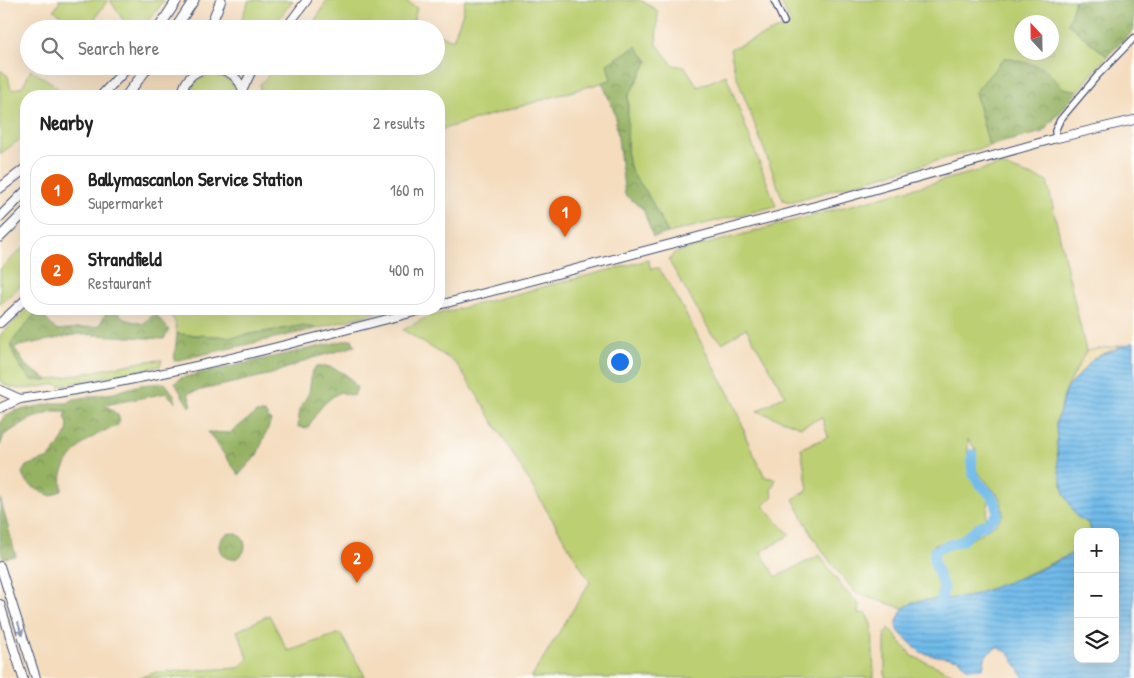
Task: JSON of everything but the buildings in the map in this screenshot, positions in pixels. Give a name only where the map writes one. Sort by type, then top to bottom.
[{"type":"highway","points":[[164,20],[177,0]]},
{"type":"highway","points":[[181,20],[194,0]]},
{"type":"highway","points":[[213,20],[221,0]]},
{"type":"highway","points":[[107,90],[121,75]]},
{"type":"highway","points":[[112,90],[123,75]]},
{"type":"highway","points":[[131,90],[142,75]]},
{"type":"highway","points":[[0,188],[20,173]]},
{"type":"highway","points":[[0,217],[20,197]]},
{"type":"highway","points":[[0,237],[20,217]]},
{"type":"main road","points":[[291,20],[306,0]]},
{"type":"main road","points":[[184,90],[186,83],[193,75]]},
{"type":"main road","points":[[231,75],[238,80],[243,90]]},
{"type":"main road","points":[[245,90],[251,75]]},
{"type":"main road","points":[[445,303],[823,204],[1056,138],[1134,120]]},
{"type":"main road","points":[[0,323],[20,304]]},
{"type":"main road","points":[[0,408],[20,399],[276,348],[403,315]]},
{"type":"main road","points":[[0,390],[20,399]]},
{"type":"main road","points":[[0,566],[36,678]]},
{"type":"main road","points":[[0,604],[23,678]]},
{"type":"street","points":[[774,0],[784,22]]},
{"type":"street","points":[[1056,138],[1055,132],[1060,120],[1098,75],[1134,38]]},
{"type":"green space","points":[[58,0],[108,0],[94,20],[67,20],[54,10],[60,2]]},
{"type":"green space","points":[[110,0],[164,0],[148,20],[123,20]]},
{"type":"green space","points":[[249,0],[293,0],[278,20],[241,20]]},
{"type":"green space","points":[[327,0],[403,0],[417,8],[414,20],[315,20]]},
{"type":"green space","points":[[465,0],[640,0],[658,11],[656,43],[673,65],[685,67],[698,87],[726,75],[776,206],[668,233],[646,191],[632,173],[627,156],[628,97],[648,61],[611,80],[445,128],[445,90],[260,90],[260,84],[268,75],[445,75],[445,37],[453,40],[463,12]]},
{"type":"green space","points":[[780,0],[1075,0],[1068,24],[1107,56],[1078,91],[1063,88],[1043,68],[975,92],[989,146],[790,202],[783,200],[735,72],[730,49],[791,24]]},
{"type":"green space","points":[[1075,0],[1134,0],[1134,30],[1107,56],[1068,24]]},
{"type":"green space","points":[[636,46],[648,61],[628,97],[627,156],[632,173],[646,191],[668,233],[653,237],[643,209],[625,195],[615,114],[602,82],[611,80],[607,64]]},
{"type":"green space","points":[[1005,57],[1044,68],[1063,88],[1078,91],[1043,132],[989,146],[975,92]]},
{"type":"green space","points":[[0,70],[8,76],[11,90],[22,87],[28,75],[39,75],[60,90],[20,90],[20,139],[0,154]]},
{"type":"green space","points":[[208,75],[219,76],[228,80],[236,90],[191,90],[195,83]]},
{"type":"green space","points":[[1000,165],[1047,181],[1086,351],[1066,390],[1056,424],[1058,466],[1077,516],[1088,523],[1090,528],[1074,528],[1074,553],[1014,580],[968,597],[945,599],[946,585],[937,561],[937,552],[965,543],[997,523],[1003,514],[1001,499],[976,470],[976,450],[968,439],[968,470],[989,499],[986,519],[976,523],[960,537],[934,545],[931,557],[939,586],[937,599],[917,601],[903,608],[857,594],[831,563],[812,535],[793,499],[808,490],[801,448],[828,437],[822,417],[801,427],[757,411],[785,395],[746,328],[723,343],[711,333],[669,261],[674,253]]},
{"type":"green space","points":[[20,251],[20,286],[0,305],[0,269]]},
{"type":"green space","points":[[648,260],[651,269],[658,268],[669,283],[731,398],[740,417],[746,438],[765,477],[776,479],[771,490],[773,496],[763,506],[790,535],[761,552],[776,577],[820,555],[841,586],[859,604],[858,614],[865,613],[868,618],[872,632],[874,678],[531,678],[590,582],[455,362],[403,330],[427,317],[445,315],[445,312]]},
{"type":"green space","points":[[22,315],[34,315],[11,343],[15,358],[31,380],[49,380],[146,361],[162,360],[160,366],[59,386],[57,384],[35,388],[13,388],[0,381],[0,335]]},
{"type":"green space","points":[[34,315],[47,315],[45,318],[56,330],[99,326],[105,315],[121,315],[125,319],[143,324],[153,315],[157,315],[169,330],[164,339],[79,334],[14,347],[26,366],[49,380],[31,380],[15,358],[11,343]]},
{"type":"green space","points":[[171,315],[366,315],[319,328],[300,326],[233,337],[177,334],[175,322]]},
{"type":"green space","points":[[300,326],[319,328],[174,361],[177,334],[233,337]]},
{"type":"green space","points":[[352,339],[355,346],[310,359],[272,374],[188,393],[192,405],[189,407],[175,383],[181,378]]},
{"type":"green space","points":[[326,366],[348,376],[357,388],[354,396],[340,392],[321,407],[308,428],[298,427],[300,408],[309,393],[312,372],[316,367]]},
{"type":"green space","points":[[165,383],[174,395],[176,403],[166,393],[105,405],[118,415],[120,421],[117,426],[91,438],[77,450],[62,474],[62,490],[51,496],[38,490],[26,481],[22,473],[26,466],[49,458],[57,448],[67,432],[68,424],[65,416],[68,411],[52,411],[30,419],[4,435],[0,446],[0,423],[4,417],[14,411],[55,403],[68,403],[74,399],[114,393],[140,385]]},
{"type":"green space","points":[[256,413],[265,413],[271,421],[257,455],[239,475],[208,432],[230,433]]},
{"type":"green space","points":[[0,498],[16,556],[3,558],[0,547]]},
{"type":"green space","points":[[232,533],[241,537],[245,546],[241,555],[232,559],[223,555],[219,546],[223,537]]},
{"type":"green space","points":[[269,615],[288,651],[340,633],[365,676],[354,678],[138,678],[157,672],[239,668],[248,658],[237,631]]},
{"type":"green space","points":[[889,628],[912,656],[963,678],[885,678],[885,634]]},
{"type":"sand","points":[[1123,345],[1094,358],[1066,390],[1086,351]]},
{"type":"water","points":[[1134,342],[1134,678],[1024,678],[1009,653],[997,647],[986,655],[983,668],[968,669],[959,659],[920,652],[897,630],[897,621],[903,608],[917,601],[968,597],[1037,571],[1074,553],[1074,663],[1119,663],[1119,528],[1090,528],[1088,523],[1077,517],[1064,494],[1058,466],[1056,424],[1066,390],[1094,358]]},
{"type":"waterway","points":[[938,612],[944,589],[934,562],[934,551],[962,541],[978,527],[986,524],[997,515],[995,502],[973,474],[972,454]]},
{"type":"place","name":"Ballymascanlon Service Station","points":[[565,237]]},
{"type":"place","name":"Strandfield","points":[[357,583]]}]
